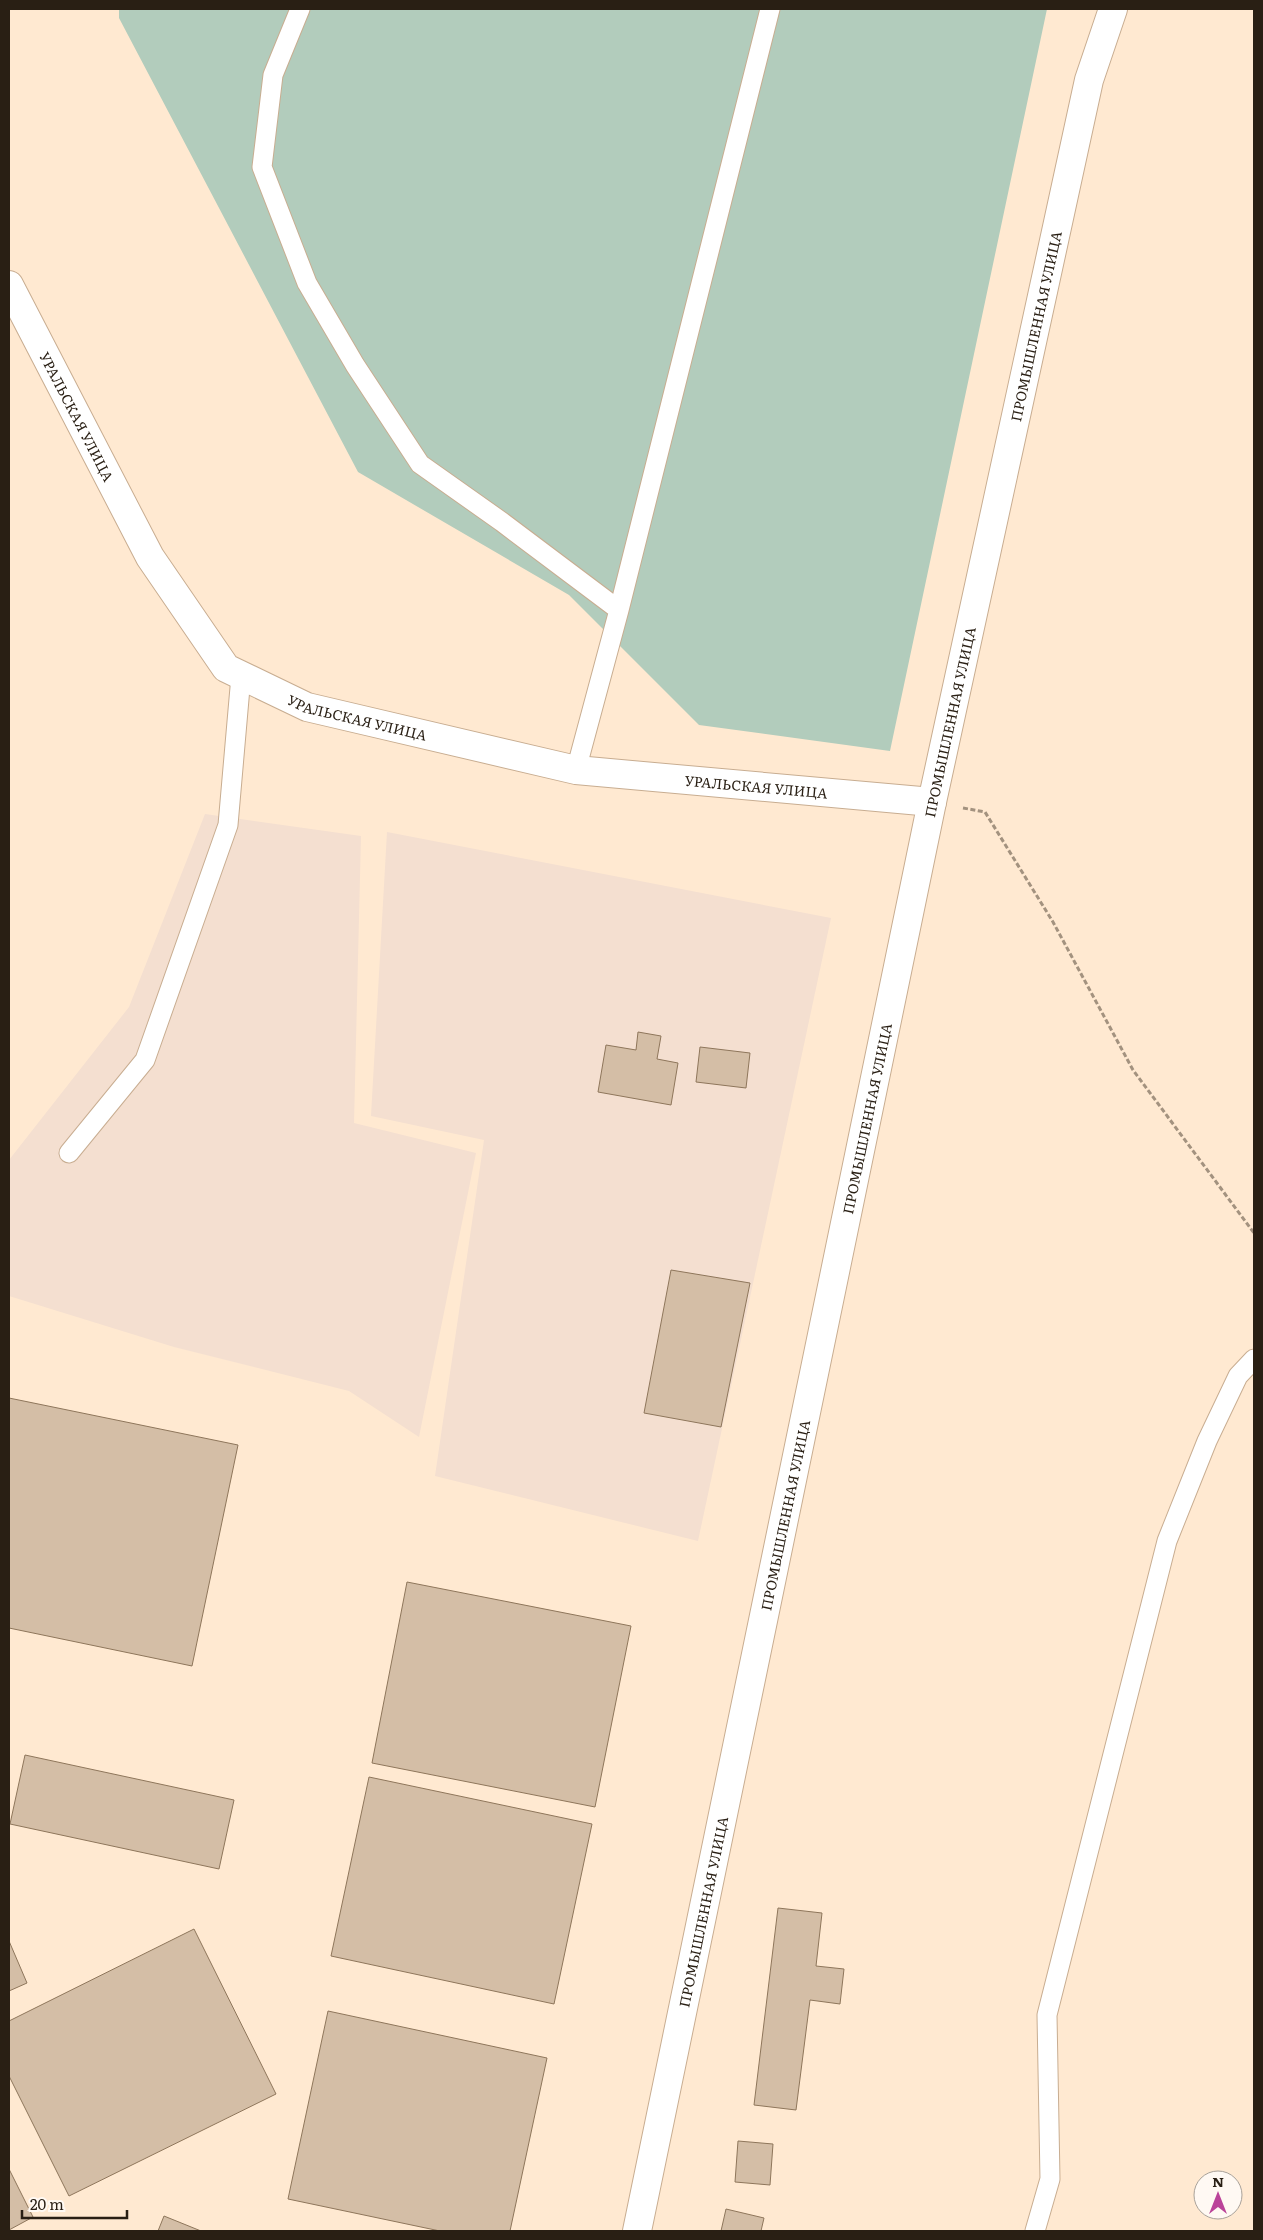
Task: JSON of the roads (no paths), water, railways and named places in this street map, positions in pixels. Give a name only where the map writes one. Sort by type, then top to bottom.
[{"type":"main road","name":"ПРОМЫШЛЕННАЯ УЛИЦА","points":[[637,2231],[932,802],[1090,80],[1113,9]]},
{"type":"main road","name":"УРАЛЬСКАЯ УЛИЦА","points":[[9,285],[150,557],[226,668],[307,707],[576,770],[932,802]]},
{"type":"lane","points":[[300,9],[273,75],[262,167],[307,283],[355,365],[420,464],[502,522],[619,610]]},
{"type":"lane","points":[[576,770],[619,610],[770,9]]},
{"type":"lane","points":[[68,1153],[145,1060],[228,825],[241,676]]},
{"type":"lane","points":[[1035,2231],[1050,2179],[1047,2015],[1049,2006],[1167,1541],[1207,1441],[1238,1376],[1254,1360]]}]
